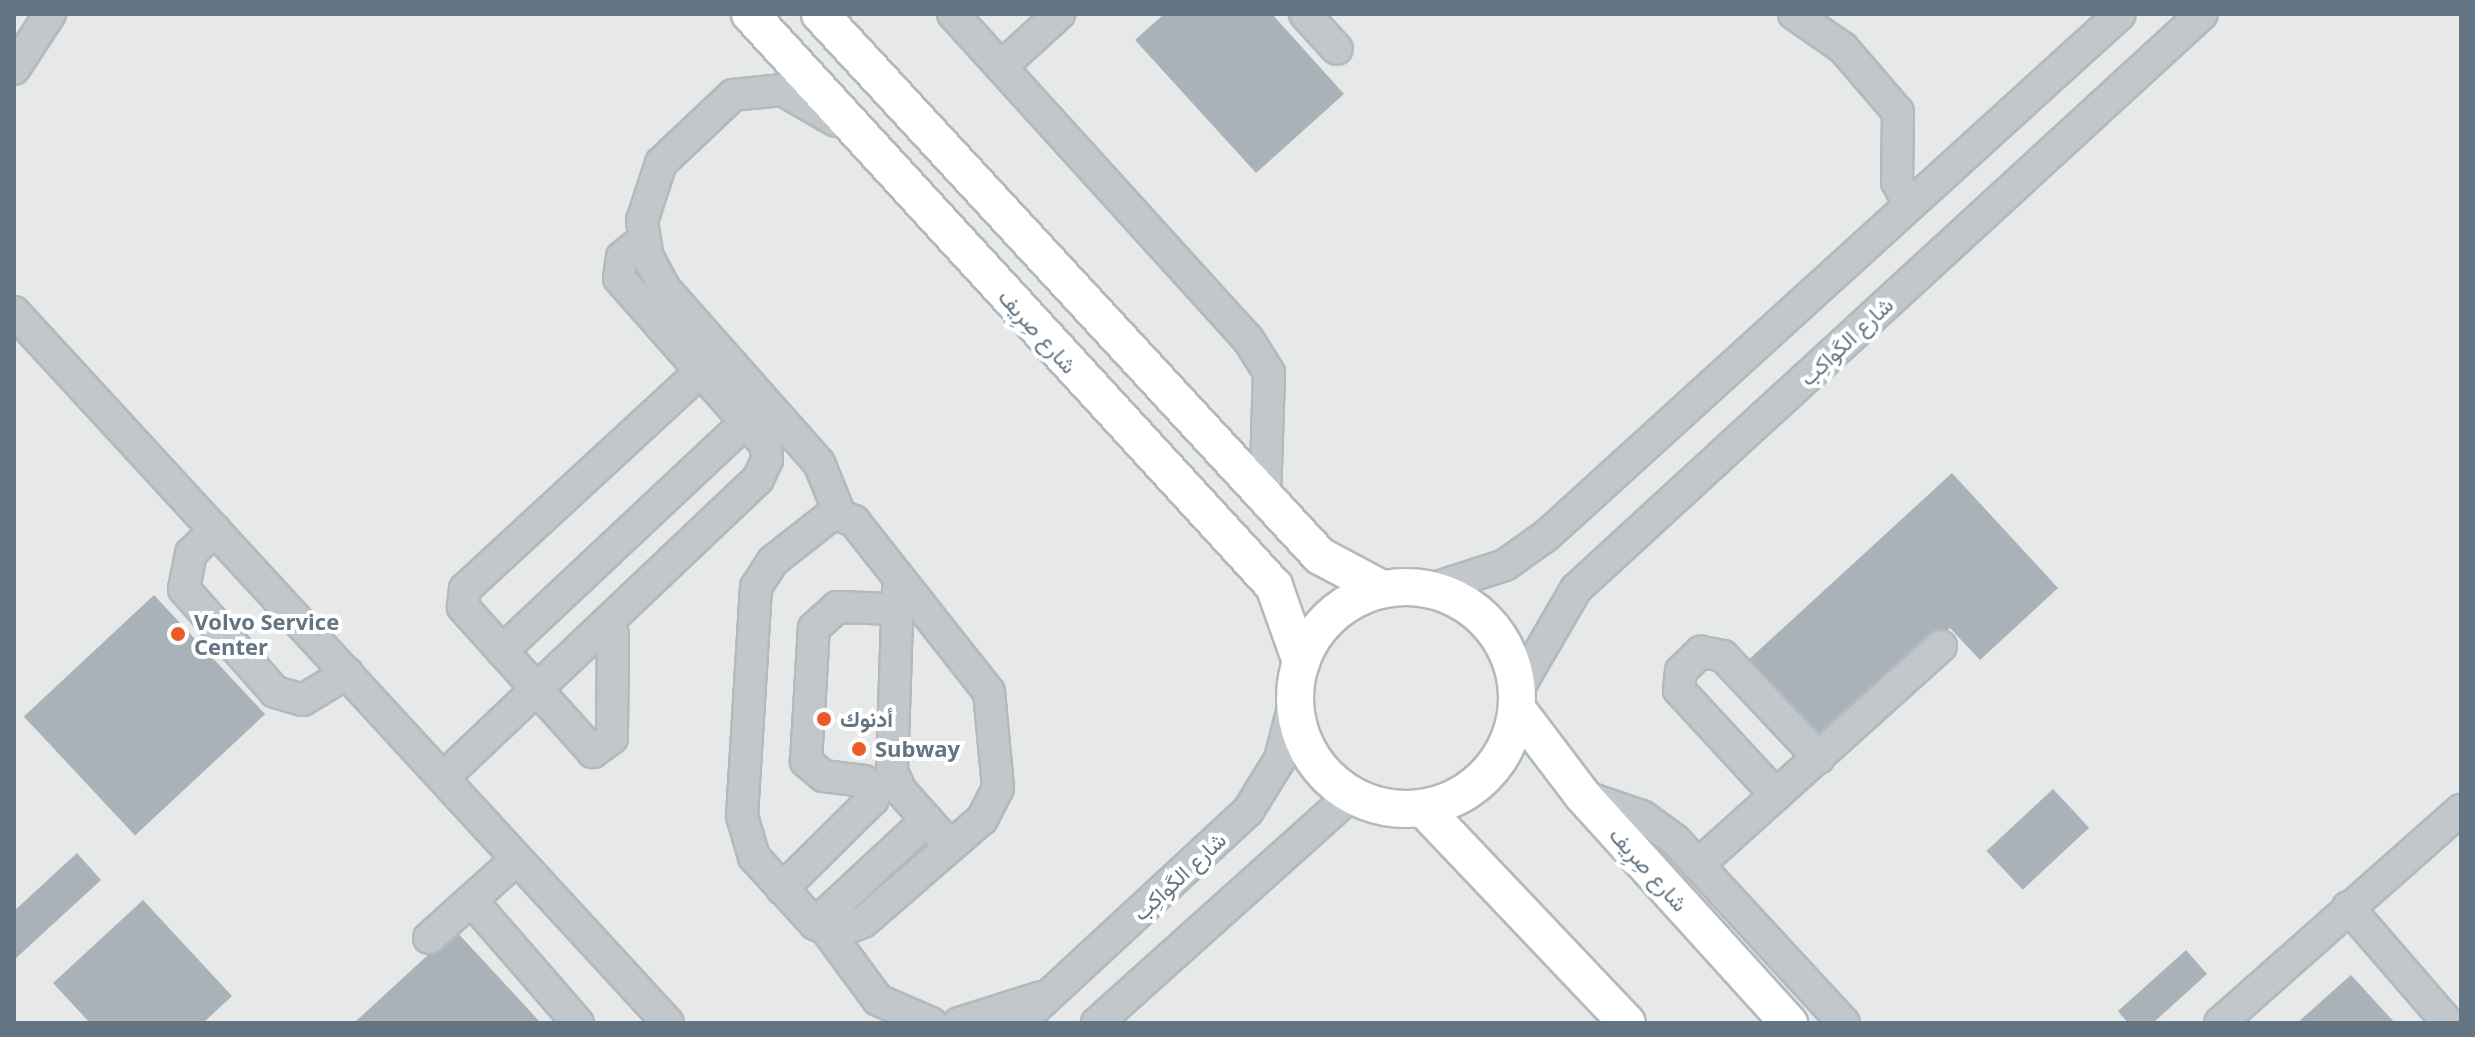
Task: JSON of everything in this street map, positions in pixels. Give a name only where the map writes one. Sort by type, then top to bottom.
[{"type":"main road","name":"شارع صِرِيف","points":[[750,14],[1274,586],[1301,662]]},
{"type":"main road","points":[[820,14],[1265,498],[1334,567],[1382,589],[1431,589],[1491,625],[1518,699],[1511,738],[1487,774],[1451,800],[1423,808],[1386,807],[1351,795],[1310,755],[1295,700],[1301,662],[1324,623],[1382,589]]},
{"type":"main road","name":"شارع صِرِيف","points":[[1518,699],[1583,796],[1789,1023]]},
{"type":"main road","points":[[1423,808],[1627,1023]]},
{"type":"street","points":[[14,69],[50,14]]},
{"type":"street","points":[[953,14],[1248,339],[1269,373],[1265,498]]},
{"type":"street","points":[[1001,67],[1059,14]]},
{"type":"street","points":[[1305,14],[1337,49]]},
{"type":"street","points":[[1794,14],[1843,48],[1898,112],[1897,182],[1910,205]]},
{"type":"street","points":[[1431,589],[1481,576],[1527,552],[2120,14]]},
{"type":"street","name":"شارع الكَواكِب","points":[[1518,699],[1576,589],[2202,14]]},
{"type":"street","points":[[821,928],[863,922],[950,846],[997,795],[993,703],[899,577],[839,512],[819,463],[665,289],[644,239],[643,202],[661,163],[733,95],[767,88],[796,94],[868,143]]},
{"type":"street","points":[[443,778],[758,479],[766,445],[619,278],[622,257],[644,239]]},
{"type":"street","points":[[14,312],[668,1023]]},
{"type":"street","points":[[606,623],[613,635],[612,738],[603,749],[593,752],[463,607],[465,589],[701,371]]},
{"type":"street","points":[[502,651],[746,422]]},
{"type":"street","points":[[839,512],[823,517],[773,561],[753,596],[743,833],[782,889],[821,928],[878,1000],[931,1023]]},
{"type":"street","points":[[215,530],[191,553],[184,589],[275,692],[303,700],[347,673]]},
{"type":"street","points":[[899,577],[891,761],[901,791],[950,846]]},
{"type":"street","points":[[782,889],[873,799],[864,781],[823,776],[806,761],[814,628],[837,607],[897,609]]},
{"type":"street","points":[[1698,865],[1941,646]]},
{"type":"street","points":[[1776,795],[1679,690],[1681,671],[1701,652],[1723,656],[1819,758]]},
{"type":"street","name":"شارع الكَواكِب","points":[[1019,1023],[1248,811],[1280,759],[1295,700]]},
{"type":"street","points":[[1097,1023],[1351,795]]},
{"type":"street","points":[[1583,796],[1642,816],[1698,865],[1844,1023]]},
{"type":"street","points":[[2220,1023],[2461,810]]},
{"type":"street","points":[[821,928],[927,820]]},
{"type":"street","points":[[429,938],[517,859]]},
{"type":"street","points":[[471,900],[578,1023]]},
{"type":"street","points":[[2348,907],[2452,1014]]},
{"type":"street","points":[[959,1023],[1050,994]]},
{"type":"shaded area","points":[[14,14],[2461,14],[2461,1023],[14,1023]]},
{"type":"building","points":[[1164,14],[1272,14],[1344,94],[1256,173],[1135,40]]},
{"type":"building","points":[[1952,473],[2058,588],[1980,660],[1950,628],[1821,746],[1745,663]]},
{"type":"building","points":[[154,595],[265,714],[135,836],[24,716]]},
{"type":"building","points":[[2053,789],[2089,828],[2023,890],[1986,851]]},
{"type":"building","points":[[77,853],[101,880],[14,960],[14,911]]},
{"type":"building","points":[[143,900],[232,996],[203,1023],[90,1023],[53,983]]},
{"type":"building","points":[[455,930],[541,1023],[354,1023]]},
{"type":"building","points":[[2186,950],[2207,974],[2153,1023],[2128,1023],[2118,1011]]},
{"type":"building","points":[[2351,975],[2395,1023],[2297,1023],[2325,998]]},
{"type":"place","name":"Volvo Service Center","points":[[178,634]]},
{"type":"place","name":"أدنوك","points":[[824,719]]},
{"type":"place","name":"Subway","points":[[859,749]]}]
